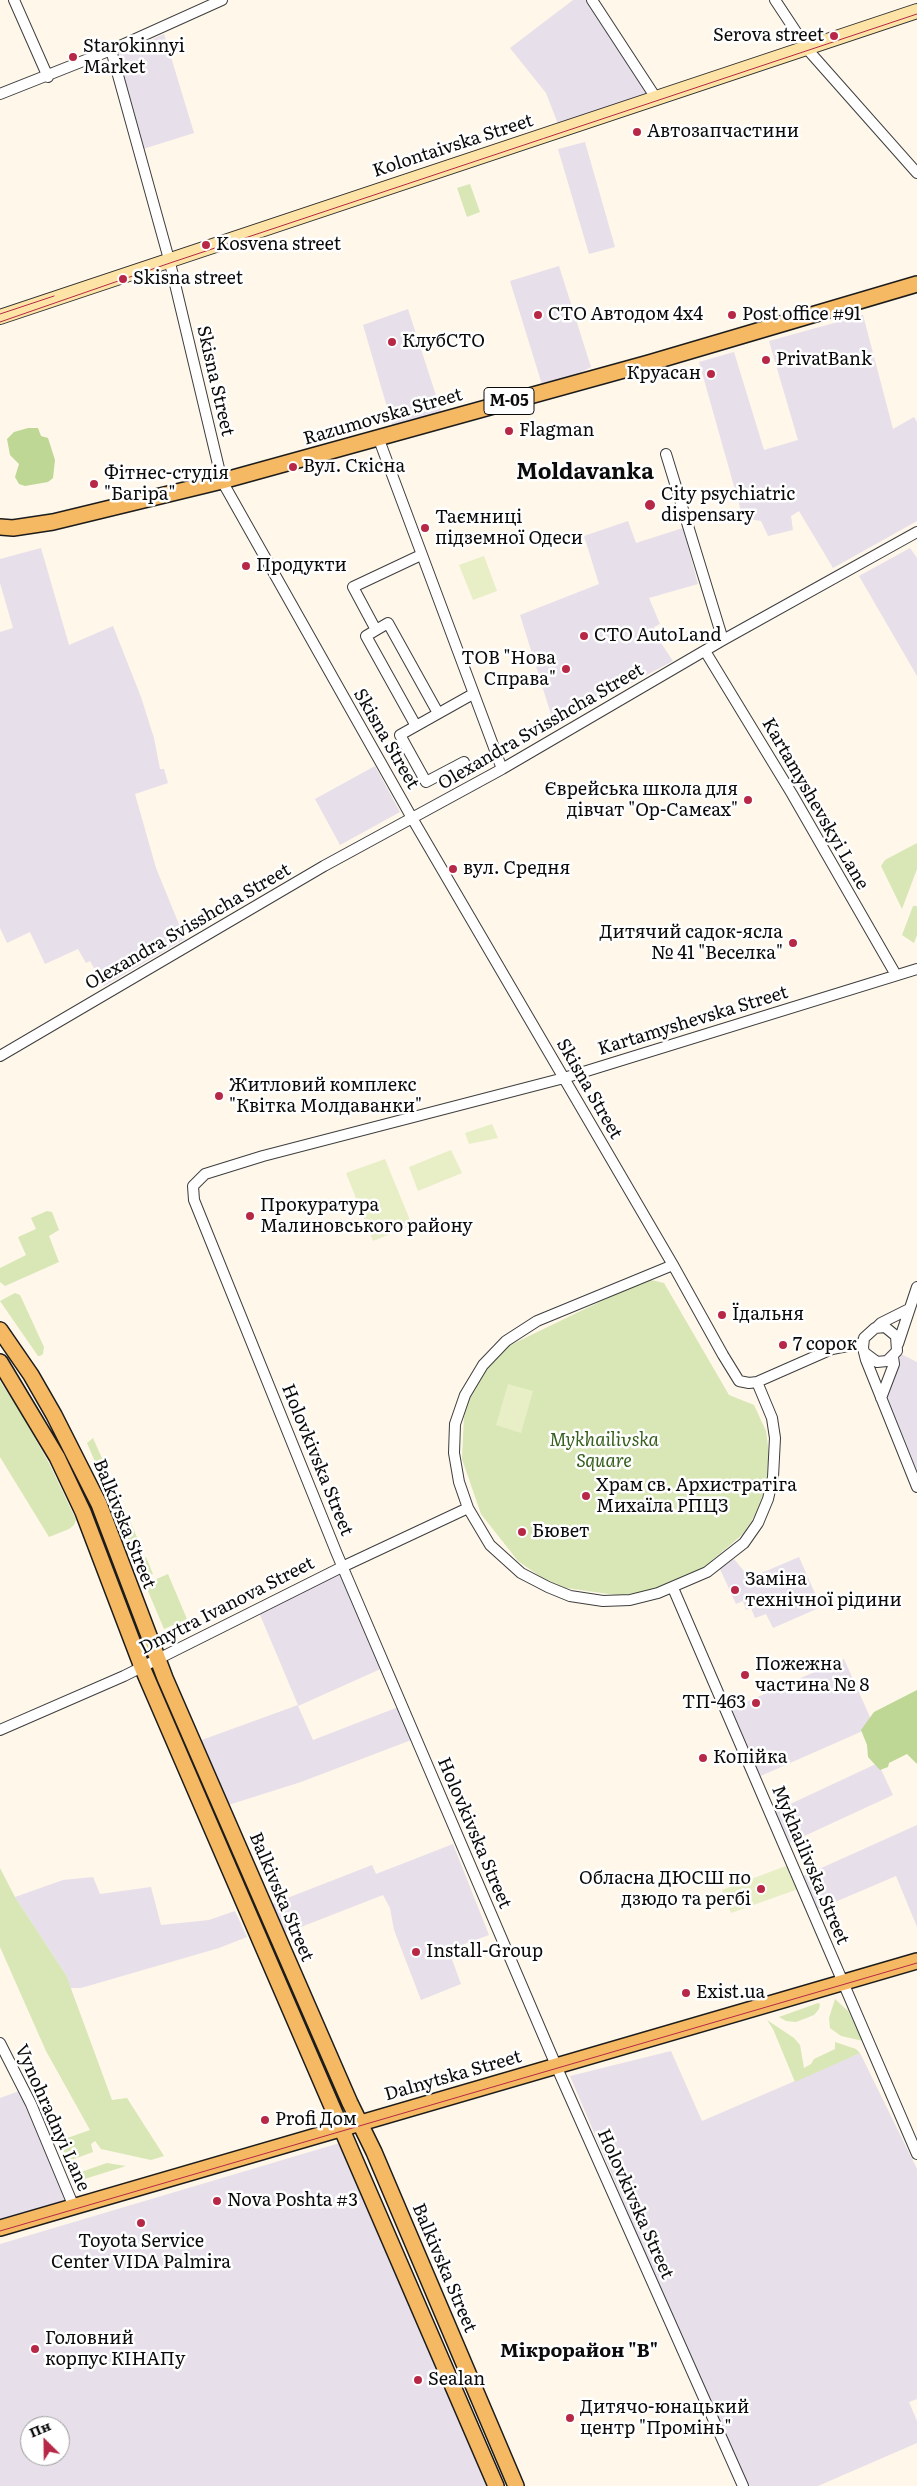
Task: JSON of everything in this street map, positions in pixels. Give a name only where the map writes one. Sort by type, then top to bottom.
[{"type":"main road","name":"Kolontaivska Street","points":[[0,317],[917,11]]},
{"type":"main road","name":"Razumovska Street","points":[[4,529],[53,522],[222,481],[649,363],[917,284]]},
{"type":"main road","name":"Balkivska Street","points":[[0,1330],[31,1374],[85,1474],[116,1547],[158,1660],[516,2486]]},
{"type":"main road","name":"Balkivska Street","points":[[0,1362],[39,1424],[69,1480],[100,1554],[142,1667],[496,2486]]},
{"type":"main road","name":"Dalnytska Street","points":[[0,2228],[917,1961]]},
{"type":"street","points":[[14,0],[48,77]]},
{"type":"street","points":[[0,94],[48,77],[222,0]]},
{"type":"street","points":[[592,0],[656,98]]},
{"type":"street","points":[[775,0],[806,47],[917,172]]},
{"type":"street","name":"Skisna Street","points":[[111,50],[169,260],[222,481],[412,818],[740,1381],[757,1382]]},
{"type":"street","points":[[378,437],[502,769]]},
{"type":"street","points":[[666,454],[724,640]]},
{"type":"street","name":"Olexandra Svisshcha Street","points":[[0,1056],[316,871],[502,769],[704,651],[917,532]]},
{"type":"street","points":[[376,630],[353,588],[421,555]]},
{"type":"street","points":[[416,726],[366,636],[376,630],[388,623],[438,713]]},
{"type":"street","name":"Kartamyshevskyi Lane","points":[[704,651],[792,794],[896,975]]},
{"type":"street","points":[[464,762],[426,782],[400,735],[473,694]]},
{"type":"street","name":"Kartamyshevska Street","points":[[193,1186],[205,1174],[262,1156],[564,1078],[917,969]]},
{"type":"street","name":"Holovkivska Street","points":[[193,1186],[194,1200],[342,1567],[556,2066],[743,2486]]},
{"type":"street","points":[[673,1265],[537,1321],[506,1341],[483,1365],[464,1395],[455,1424],[454,1453],[459,1482],[468,1508],[490,1545],[521,1573],[548,1587],[570,1596],[603,1601],[630,1600],[673,1588],[707,1572],[744,1543],[758,1523],[768,1499],[773,1477],[775,1438],[772,1418],[757,1382],[832,1349],[864,1348],[877,1362],[886,1361],[893,1357]]},
{"type":"street","points":[[881,1398],[894,1364],[893,1357],[917,1287]]},
{"type":"street","points":[[909,1309],[881,1323],[867,1334],[864,1348],[881,1398],[917,1487]]},
{"type":"street","points":[[876,1328],[889,1329],[896,1336],[898,1344]]},
{"type":"street","name":"Dmytra Ivanova Street","points":[[0,1730],[158,1660],[342,1567],[468,1508]]},
{"type":"street","name":"Mykhailivska Street","points":[[673,1588],[917,2154]]},
{"type":"street","name":"Vynohradnyi Lane","points":[[0,2044],[31,2104],[69,2190],[74,2207]]},
{"type":"shaded area","points":[[573,0],[592,0],[648,93],[558,124],[546,93],[510,48]]},
{"type":"shaded area","points":[[164,34],[194,133],[140,150],[114,56]]},
{"type":"shaded area","points":[[585,142],[615,247],[589,254],[558,149]]},
{"type":"shaded area","points":[[559,266],[591,367],[544,391],[510,281]]},
{"type":"shaded area","points":[[408,309],[443,417],[394,431],[363,325]]},
{"type":"shaded area","points":[[863,315],[893,429],[914,417],[917,422],[917,521],[833,568],[799,511],[791,516],[793,530],[768,536],[761,521],[743,518],[699,362],[734,352],[764,450],[798,440],[769,341]]},
{"type":"shaded area","points":[[628,521],[636,543],[683,528],[698,584],[649,598],[660,624],[654,627],[657,637],[673,661],[554,724],[520,615],[599,584],[584,536]]},
{"type":"shaded area","points":[[41,548],[69,645],[113,626],[141,697],[154,738],[160,769],[164,769],[168,783],[135,794],[156,868],[185,939],[104,986],[90,961],[86,963],[78,949],[45,964],[30,932],[7,943],[0,928],[0,632],[13,628],[0,583],[0,559]]},
{"type":"shaded area","points":[[910,548],[917,558],[917,676],[859,576]]},
{"type":"shaded area","points":[[375,766],[400,812],[340,845],[315,799]]},
{"type":"shaded area","points":[[901,1354],[917,1362],[917,1484],[885,1403]]},
{"type":"shaded area","points":[[799,1557],[821,1607],[773,1628],[766,1614],[755,1618],[751,1608],[746,1610],[743,1601],[736,1604],[720,1569],[734,1559],[748,1576],[752,1577]]},
{"type":"shaded area","points":[[342,1568],[385,1667],[298,1706],[313,1740],[401,1706],[414,1739],[301,1782],[225,1806],[199,1741],[298,1705],[258,1610]]},
{"type":"shaded area","points":[[844,1659],[874,1726],[756,1778],[728,1710]]},
{"type":"shaded area","points":[[878,1763],[893,1795],[785,1845],[771,1813]]},
{"type":"shaded area","points":[[917,1825],[917,1927],[896,1876],[814,1911],[799,1878]]},
{"type":"shaded area","points":[[453,1844],[489,1935],[456,1947],[450,1954],[461,1984],[421,2000],[394,1930],[390,1908],[383,1895],[283,1934],[272,1904],[372,1865],[376,1874]]},
{"type":"shaded area","points":[[93,1877],[100,1894],[151,1887],[161,1925],[209,1920],[235,1911],[247,1937],[219,1948],[81,1988],[70,1988],[66,1975],[15,1897],[63,1880]]},
{"type":"shaded area","points":[[671,2051],[702,2121],[860,2053],[917,2169],[917,2399],[909,2402],[917,2421],[917,2443],[818,2486],[744,2486],[570,2076]]},
{"type":"shaded area","points":[[22,2090],[72,2204],[0,2225],[0,2098]]},
{"type":"shaded area","points":[[343,2142],[488,2486],[0,2486],[0,2244]]},
{"type":"green space","points":[[470,184],[480,212],[467,217],[457,188]]},
{"type":"green space","points":[[28,428],[38,428],[41,436],[48,438],[55,460],[53,478],[48,482],[25,486],[19,484],[15,477],[19,464],[10,455],[7,439],[14,432]]},
{"type":"green space","points":[[484,556],[497,591],[473,600],[459,565]]},
{"type":"green space","points":[[917,843],[917,869],[902,909],[881,866],[885,860]]},
{"type":"green space","points":[[913,906],[917,906],[917,935],[914,943],[902,935]]},
{"type":"green space","points":[[492,1124],[498,1138],[469,1144],[465,1133]]},
{"type":"green space","points":[[451,1150],[462,1173],[418,1191],[409,1167]]},
{"type":"green space","points":[[385,1159],[412,1225],[373,1241],[346,1173]]},
{"type":"green space","points":[[47,1211],[52,1212],[59,1230],[49,1236],[59,1262],[5,1286],[0,1282],[0,1268],[26,1255],[18,1237],[36,1229],[31,1218]]},
{"type":"green space","name":"Mykhailivska Square","points":[[647,1279],[664,1283],[729,1395],[754,1405],[766,1431],[769,1454],[766,1483],[758,1511],[743,1534],[697,1573],[666,1586],[640,1593],[616,1595],[566,1588],[541,1577],[518,1561],[481,1514],[462,1459],[464,1417],[473,1384],[498,1351]]},
{"type":"green space","points":[[15,1293],[20,1295],[44,1347],[43,1354],[40,1356],[38,1356],[0,1301]]},
{"type":"green space","points":[[0,1381],[50,1465],[76,1520],[69,1529],[49,1537],[0,1457]]},
{"type":"green space","points":[[508,1384],[533,1391],[521,1433],[496,1425]]},
{"type":"green space","points":[[93,1438],[140,1544],[135,1555],[87,1443]]},
{"type":"green space","points":[[146,1557],[153,1574],[143,1578],[139,1567]]},
{"type":"green space","points":[[168,1574],[187,1619],[164,1629],[145,1584]]},
{"type":"green space","points":[[917,1690],[917,1764],[907,1754],[880,1770],[868,1757],[867,1745],[861,1730],[874,1712]]},
{"type":"green space","name":"Обласна ДЮСШ по дзюдо та регбі","points":[[791,1864],[801,1888],[731,1913],[722,1890]]},
{"type":"green space","points":[[0,1868],[15,1897],[66,1975],[112,2100],[127,2098],[164,2156],[151,2160],[101,2149],[95,2141],[91,2144],[93,2152],[74,2159],[67,2159],[63,2156],[56,2142],[90,2130],[46,2051],[0,1947]]},
{"type":"green space","points":[[835,1999],[848,2011],[863,2041],[841,2036],[830,2028],[829,2018]]},
{"type":"green space","points":[[818,2003],[820,2004],[819,2009],[814,2015],[796,2022],[786,2021],[779,2017]]},
{"type":"green space","points":[[767,2020],[794,2038],[800,2045],[804,2068],[811,2064],[814,2059],[835,2049],[835,2042],[856,2049],[860,2053],[795,2082],[773,2029]]},
{"type":"green space","points":[[107,2163],[126,2166],[75,2182],[75,2174]]},
{"type":"tram line","points":[[0,322],[170,263],[917,14]]},
{"type":"tram line","points":[[0,314],[54,296]]},
{"type":"tram line","points":[[0,2231],[917,1963]]},
{"type":"place","name":"Serova street","points":[[834,36]]},
{"type":"place","name":"Starokinnyi Market","points":[[73,57]]},
{"type":"place","name":"Автозапчастини","points":[[637,132]]},
{"type":"place","name":"Kosvena street","points":[[206,245]]},
{"type":"place","name":"Skisna street","points":[[123,279]]},
{"type":"place","name":"СТО Автодом 4х4","points":[[538,315]]},
{"type":"place","name":"Post office #91","points":[[732,315]]},
{"type":"place","name":"КлубСТО","points":[[392,342]]},
{"type":"place","name":"PrivatBank","points":[[766,360]]},
{"type":"place","name":"Круасан","points":[[711,374]]},
{"type":"place","name":"Flagman","points":[[509,431]]},
{"type":"place","name":"Вул. Скісна","points":[[293,467]]},
{"type":"place","name":"Фітнес-студія \"Багіра\"","points":[[94,484]]},
{"type":"place","name":"City psychiatric dispensary","points":[[650,505]]},
{"type":"place","name":"Таємниці підземної Одеси","points":[[425,528]]},
{"type":"place","name":"Продукти","points":[[246,566]]},
{"type":"place","name":"СТО AutoLand","points":[[584,636]]},
{"type":"place","name":"ТОВ \"Нова Справа\"","points":[[566,669]]},
{"type":"place","name":"Єврейська школа для дівчат \"Ор-Самєах\"","points":[[748,800]]},
{"type":"place","name":"вул. Средня","points":[[453,869]]},
{"type":"place","name":"Дитячий садок-ясла № 41 \"Веселка\"","points":[[793,943]]},
{"type":"place","name":"Житловий комплекс \"Квітка Молдаванки\"","points":[[219,1096]]},
{"type":"place","name":"Прокуратура Малиновського району","points":[[250,1216]]},
{"type":"place","name":"Їдальня","points":[[722,1315]]},
{"type":"place","name":"7 сорок","points":[[783,1345]]},
{"type":"place","name":"Храм св. Архистратіга Михаїла РПЦЗ","points":[[586,1496]]},
{"type":"place","name":"Бювет","points":[[522,1532]]},
{"type":"place","name":"Заміна технічної рідини","points":[[735,1590]]},
{"type":"place","name":"Пожежна частина № 8","points":[[745,1675]]},
{"type":"place","name":"ТП-463","points":[[756,1703]]},
{"type":"place","name":"Копійка","points":[[703,1758]]},
{"type":"place","name":"Обласна ДЮСШ по дзюдо та регбі","points":[[761,1889]]},
{"type":"place","name":"Install-Group","points":[[416,1952]]},
{"type":"place","name":"Exist.ua","points":[[686,1993]]},
{"type":"place","name":"Profi Дом","points":[[265,2120]]},
{"type":"place","name":"Nova Poshta #3","points":[[217,2201]]},
{"type":"place","name":"Toyota Service Center VIDA Palmira","points":[[141,2223]]},
{"type":"place","name":"Головний корпус КІНАПу","points":[[35,2349]]},
{"type":"place","name":"Sealan","points":[[418,2380]]},
{"type":"place","name":"Дитячо-юнацький центр \"Промінь\"","points":[[570,2418]]},
{"type":"district","name":"Moldavanka","points":[[585,473]]},
{"type":"district","name":"Мікрорайон \"В\"","points":[[579,2351]]}]
